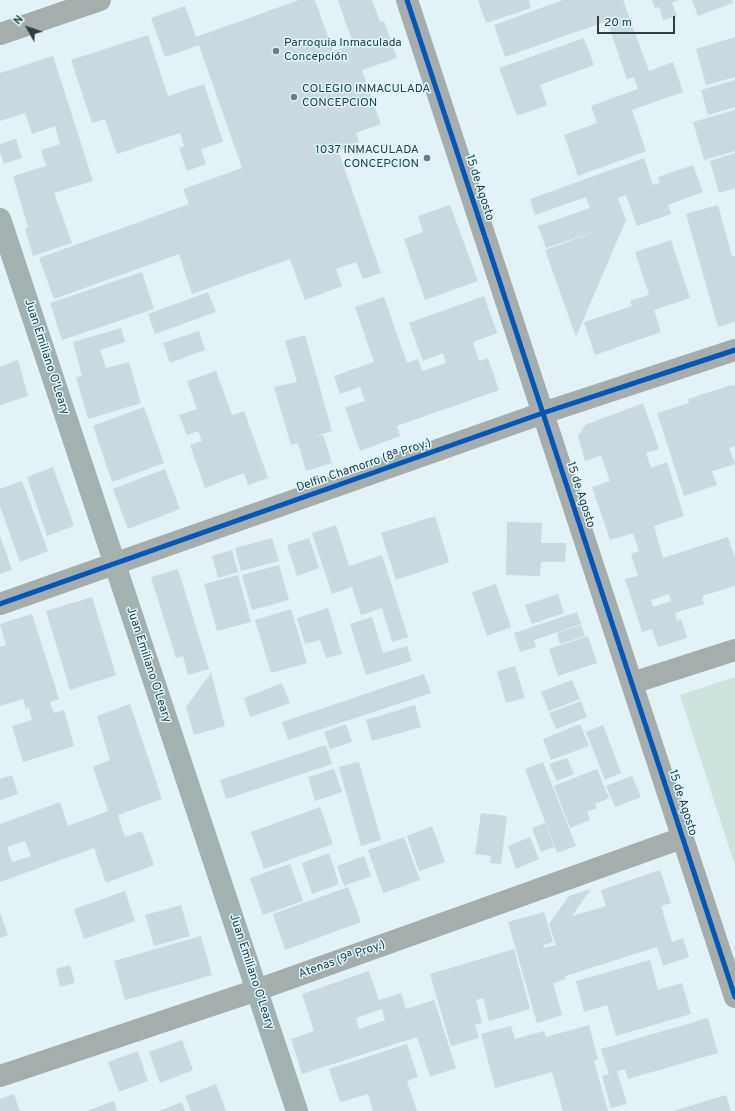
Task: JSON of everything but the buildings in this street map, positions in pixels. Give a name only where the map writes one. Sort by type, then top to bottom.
[{"type":"main road","name":"Juan Emiliano O'Leary","points":[[0,219],[297,1111]]},
{"type":"street","points":[[0,34],[100,0]]},
{"type":"street","name":"15 de Agosto","points":[[407,0],[735,997]]},
{"type":"street","name":"Delfin Chamorro (8ª Proy.)","points":[[0,604],[543,413],[735,350]]},
{"type":"street","points":[[632,683],[735,650]]},
{"type":"street","name":"Atenas (9ª Proy.)","points":[[0,1076],[257,990],[682,838]]},
{"type":"shaded area","points":[[735,677],[735,866],[680,695]]},
{"type":"cycle path","points":[[407,0],[735,997]]},
{"type":"cycle path","points":[[0,604],[543,413],[735,350]]},
{"type":"place","name":"Parroquia Inmaculada Concepción","points":[[276,51]]},
{"type":"place","name":"COLEGIO INMACULADA CONCEPCION","points":[[294,97]]},
{"type":"place","name":"1037 INMACULADA CONCEPCION","points":[[427,158]]}]
